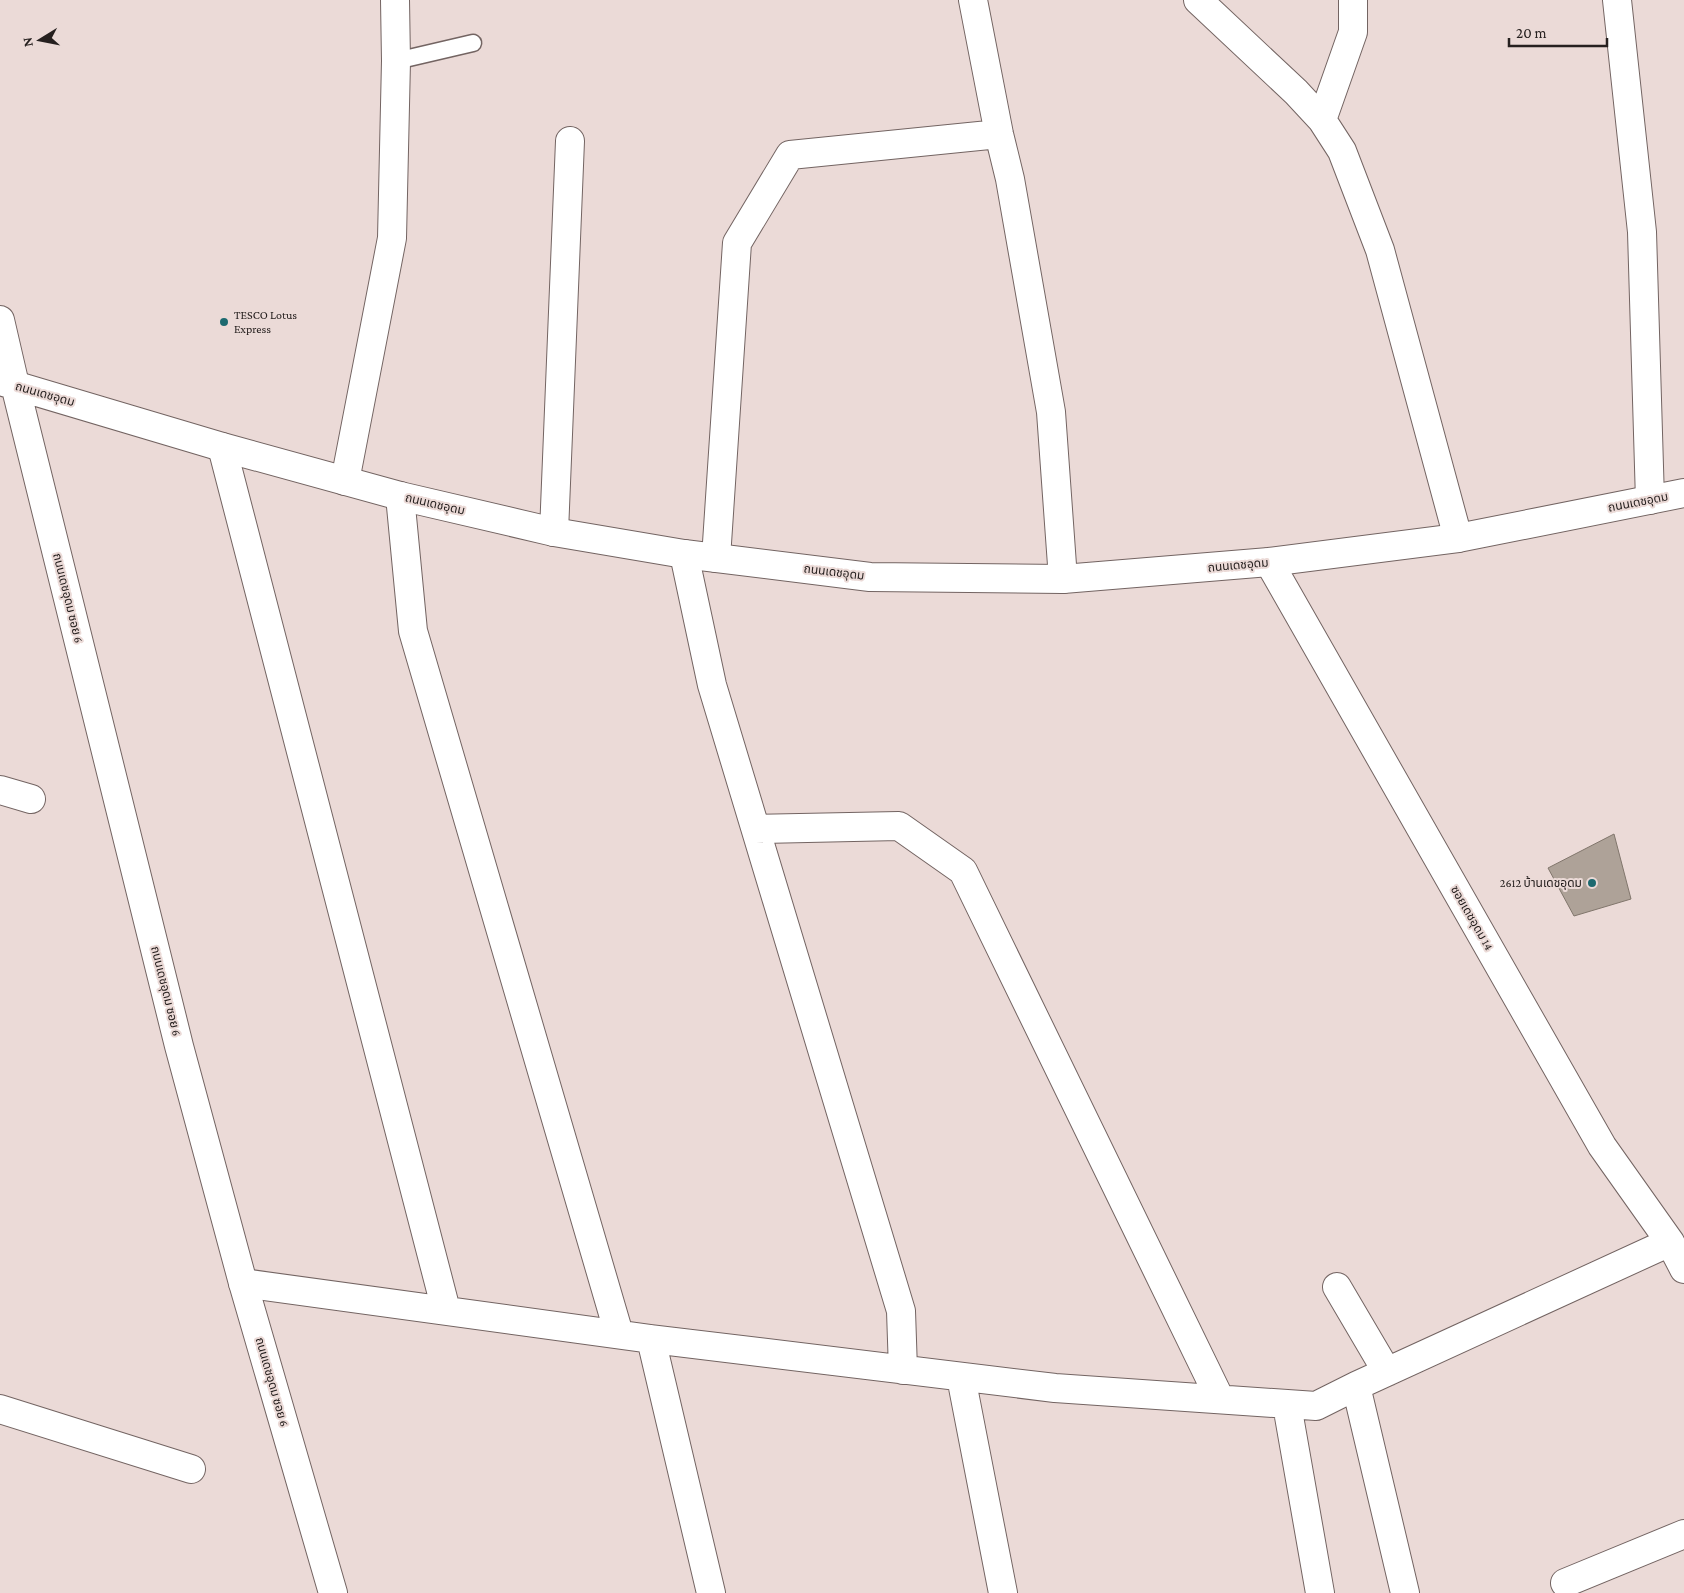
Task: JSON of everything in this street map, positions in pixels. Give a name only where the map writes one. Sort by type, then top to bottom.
[{"type":"street","points":[[346,481],[392,238],[396,0]]},
{"type":"street","points":[[974,0],[999,134],[1010,180],[1051,412],[1063,579]]},
{"type":"street","points":[[1198,0],[1296,92],[1322,120],[1342,151],[1380,250],[1458,538]]},
{"type":"street","points":[[1322,120],[1353,32],[1353,0]]},
{"type":"street","points":[[1617,0],[1642,232],[1650,500]]},
{"type":"street","points":[[716,558],[737,243],[790,155],[999,134]]},
{"type":"street","points":[[554,532],[570,141]]},
{"type":"street","name":"ถนนเดชอุดม ซอย 6","points":[[0,320],[7,383],[180,1046],[243,1283],[333,1593]]},
{"type":"street","name":"ถนนเดชอุดม","points":[[7,383],[222,447],[400,496],[554,532],[684,554],[870,577],[1063,579],[1269,562],[1458,538],[1684,493]]},
{"type":"street","points":[[222,447],[446,1310]]},
{"type":"street","points":[[400,496],[413,631],[619,1334]]},
{"type":"street","points":[[684,554],[712,685],[901,1311],[903,1370]]},
{"type":"street","name":"ซอยเดชอุดม 14","points":[[1269,562],[1602,1146],[1670,1242],[1684,1269]]},
{"type":"street","points":[[0,790],[31,799]]},
{"type":"street","points":[[756,829],[899,826],[963,871],[1220,1399]]},
{"type":"street","points":[[243,1283],[651,1339],[1055,1388],[1316,1406],[1670,1242]]},
{"type":"street","points":[[1337,1287],[1387,1372]]},
{"type":"street","points":[[651,1339],[711,1593]]},
{"type":"street","points":[[961,1376],[1003,1593]]},
{"type":"street","points":[[1356,1386],[1405,1593]]},
{"type":"street","points":[[1288,1405],[1320,1593]]},
{"type":"street","points":[[0,1408],[191,1470]]},
{"type":"street","points":[[1565,1583],[1684,1534]]},
{"type":"lane","points":[[396,61],[473,42]]},
{"type":"building","name":"2612 บ้านเดชอุดม","points":[[1614,834],[1631,899],[1574,916],[1548,868]]},
{"type":"place","name":"TESCO Lotus Express","points":[[224,322]]},
{"type":"place","name":"2612 บ้านเดชอุดม","points":[[1592,883]]}]
